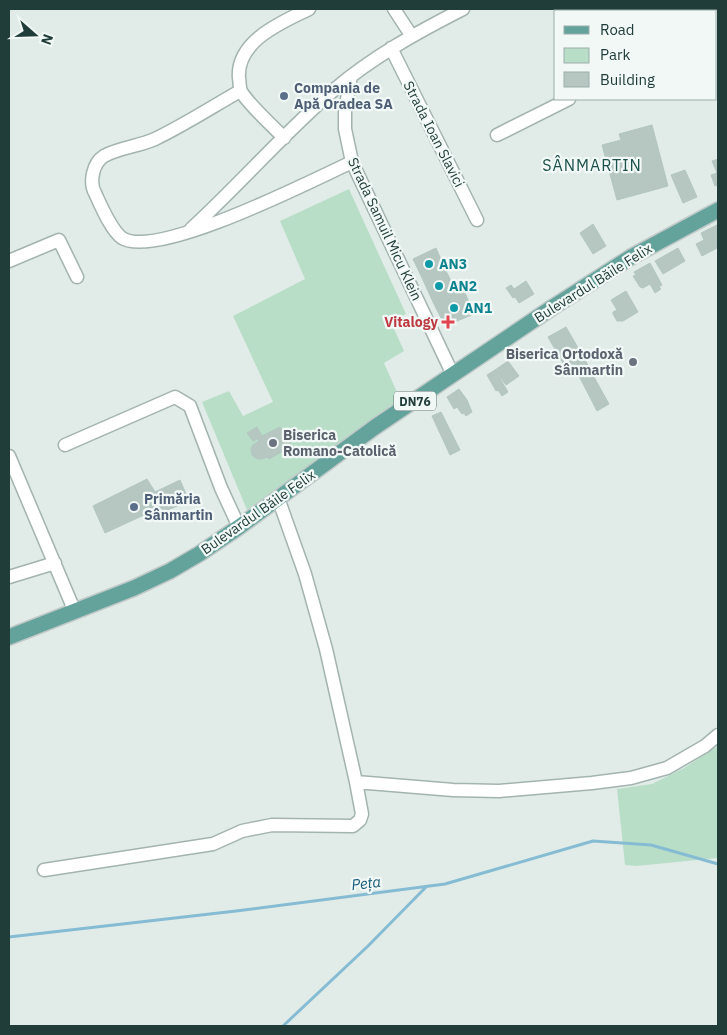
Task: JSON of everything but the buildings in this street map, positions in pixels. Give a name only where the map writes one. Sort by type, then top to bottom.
[{"type":"main road","name":"Bulevardul Băile Felix","points":[[9,637],[134,588],[170,571],[239,527],[376,427],[554,307],[631,257],[718,210]]},
{"type":"street","points":[[284,138],[240,91],[239,72],[241,62],[255,40],[271,27],[309,9]]},
{"type":"street","points":[[394,9],[410,36]]},
{"type":"street","points":[[188,232],[334,90],[351,76],[410,36],[463,9]]},
{"type":"street","name":"Strada Ioan Slavici","points":[[391,48],[477,220]]},
{"type":"street","name":"Strada Samuil Micu Klein","points":[[351,76],[344,129],[352,162],[453,376]]},
{"type":"street","points":[[240,91],[153,140],[104,156],[94,169],[92,189],[114,229],[122,237],[130,241],[144,242],[163,239],[220,222],[352,162]]},
{"type":"street","points":[[497,135],[567,100]]},
{"type":"street","points":[[9,261],[59,240],[77,277]]},
{"type":"street","points":[[65,445],[175,397],[180,399],[190,406],[221,488],[239,527]]},
{"type":"street","points":[[9,456],[75,612]]},
{"type":"street","points":[[44,870],[213,844],[242,831],[272,826],[353,826],[360,820],[362,814],[356,782],[326,649],[310,593],[278,498]]},
{"type":"street","points":[[9,577],[55,564]]},
{"type":"street","points":[[356,782],[453,790],[499,791],[631,778],[667,768],[705,746],[718,734]]},
{"type":"green space","points":[[349,189],[406,314],[391,322],[404,351],[384,363],[400,399],[247,510],[202,402],[229,391],[243,416],[273,402],[233,316],[305,279],[280,221]]},
{"type":"green space","points":[[718,746],[718,858],[636,866],[625,865],[617,789],[652,784],[684,768]]},
{"type":"waterway","name":"Peța","points":[[9,937],[236,911],[445,884],[593,841],[651,845],[718,864]]},
{"type":"waterway","points":[[283,1026],[368,946],[426,887]]},
{"type":"place","name":"Compania de Apă Oradea SA","points":[[284,96]]},
{"type":"place","name":"AN3","points":[[429,264]]},
{"type":"place","name":"AN2","points":[[439,286]]},
{"type":"place","name":"AN1","points":[[454,308]]},
{"type":"place","name":"Vitalogy","points":[[448,322]]},
{"type":"place","name":"Biserica Ortodoxă Sânmartin","points":[[633,362]]},
{"type":"place","name":"Biserica Romano-Catolică","points":[[273,443]]},
{"type":"place","name":"Primăria Sânmartin","points":[[134,507]]},
{"type":"district","name":"SÂNMARTIN","points":[[592,165]]}]
